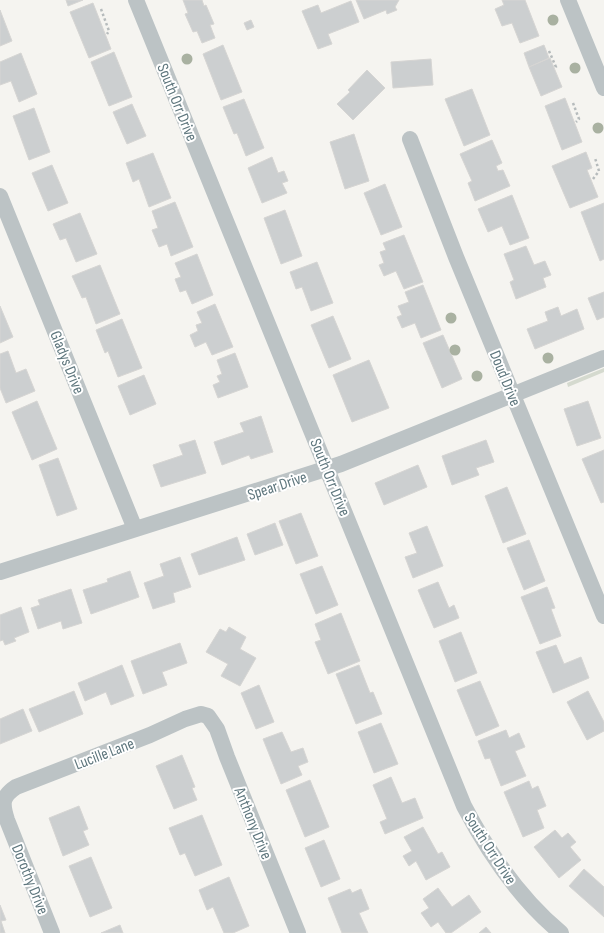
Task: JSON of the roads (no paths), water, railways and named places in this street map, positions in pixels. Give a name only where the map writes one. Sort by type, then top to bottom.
[{"type":"street","name":"South Orr Drive","points":[[136,0],[464,806],[481,839],[502,870],[525,899],[561,933]]},
{"type":"street","points":[[568,0],[604,88]]},
{"type":"street","name":"Doud Drive","points":[[410,139],[512,395],[604,616]]},
{"type":"street","name":"Gladys Drive","points":[[0,196],[135,529]]},
{"type":"street","name":"Spear Drive","points":[[0,572],[328,469],[604,358]]},
{"type":"street","name":"Lucille Lane","points":[[5,797],[8,792],[16,787],[150,735],[193,716],[206,716]]},
{"type":"street","name":"Anthony Drive","points":[[206,716],[212,720],[221,738],[298,933]]},
{"type":"street","name":"Dorothy Drive","points":[[5,797],[3,807],[7,820],[52,933]]}]
